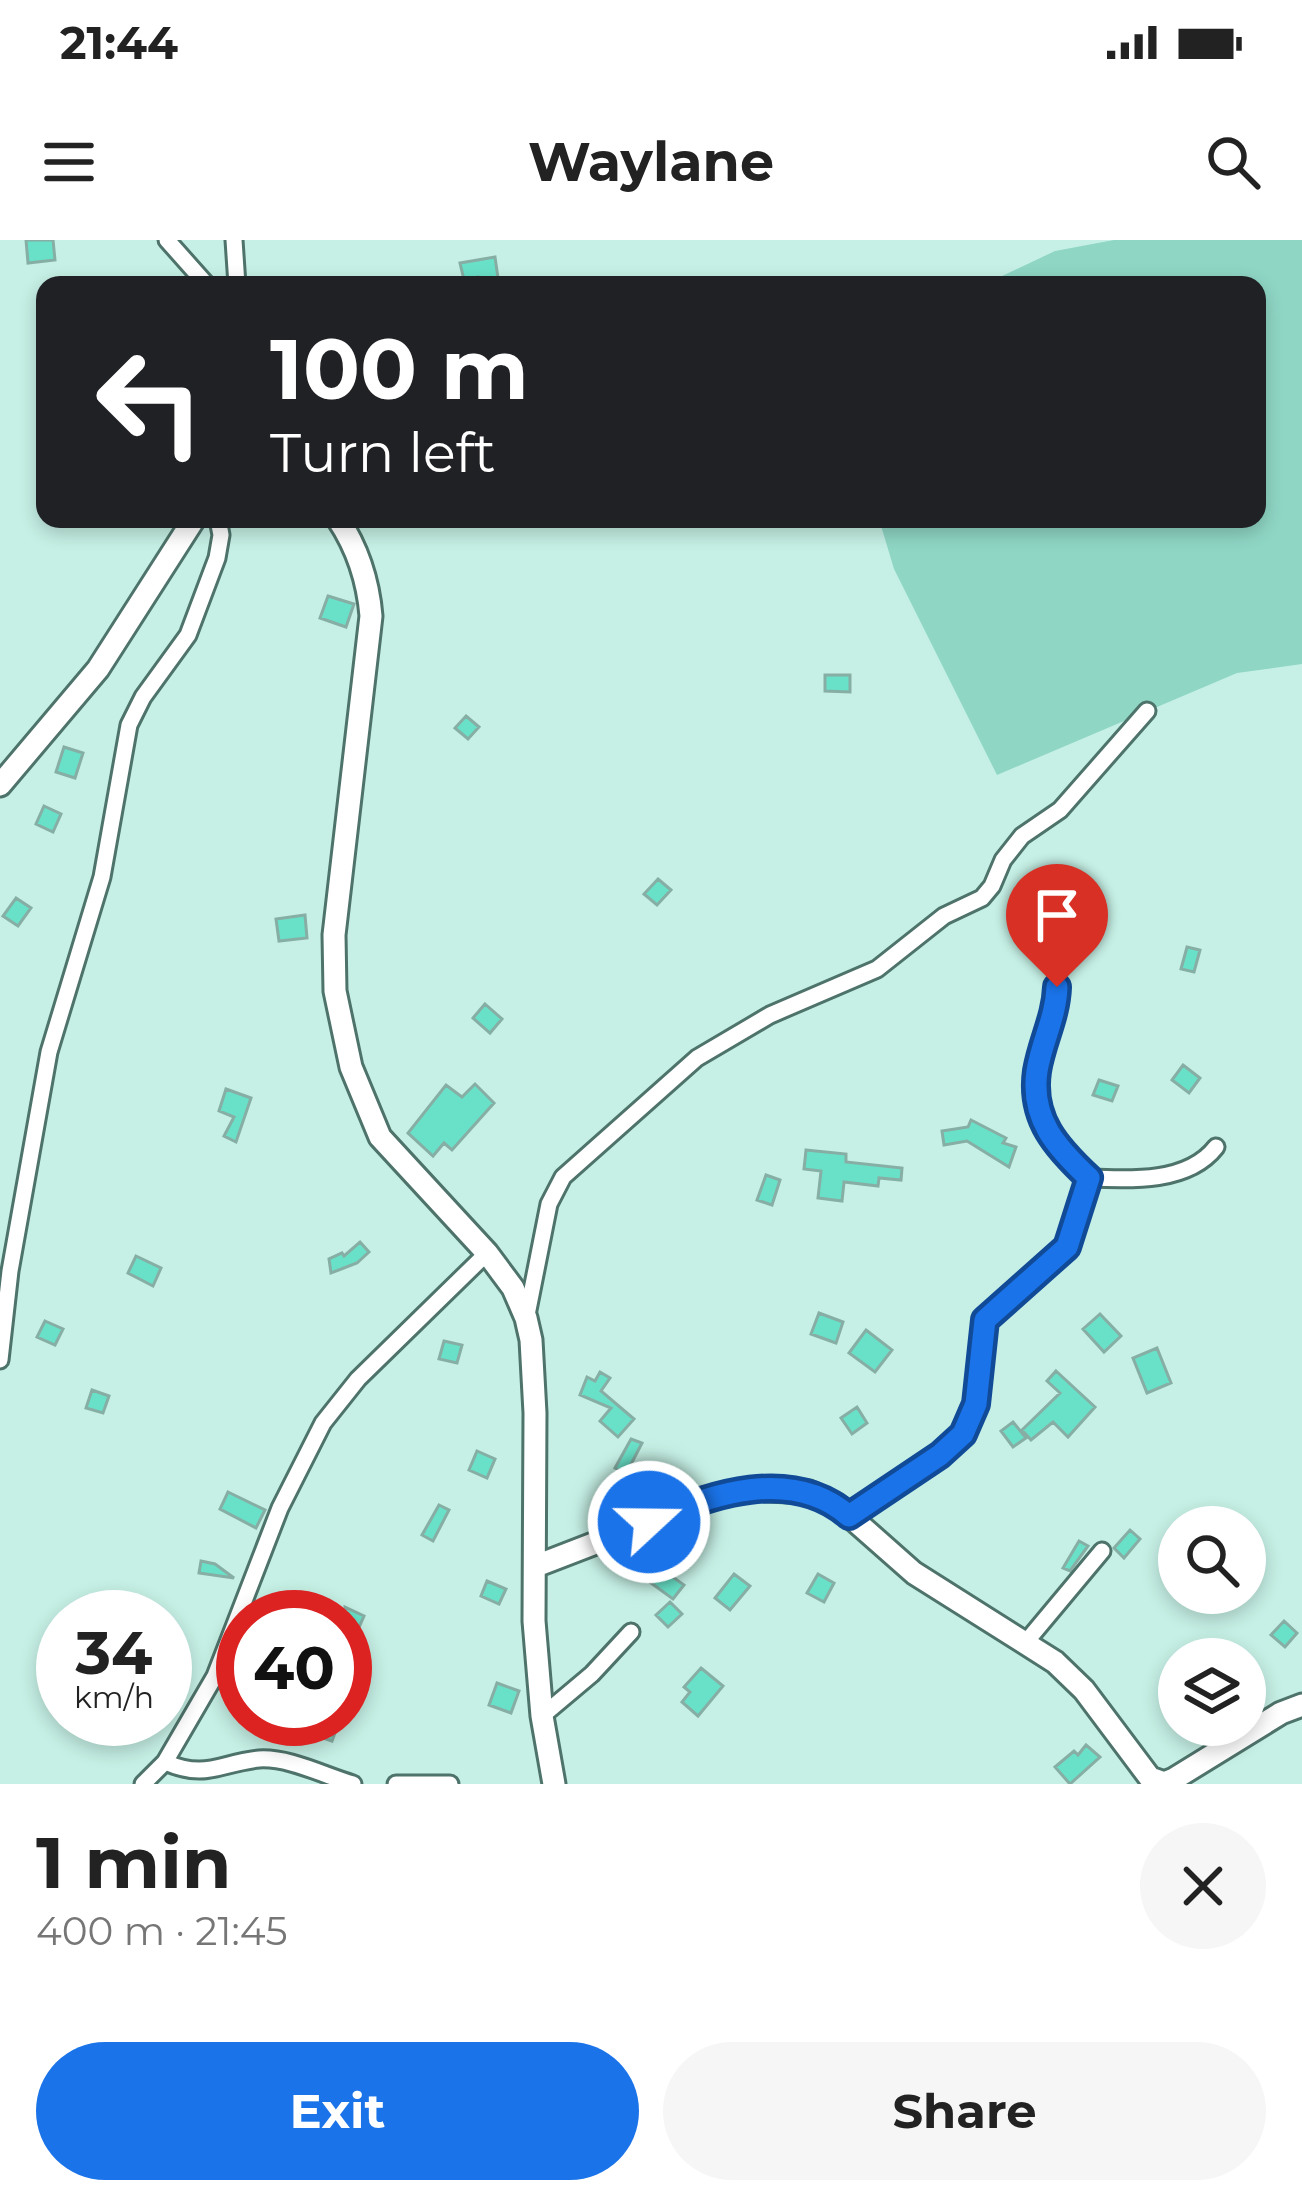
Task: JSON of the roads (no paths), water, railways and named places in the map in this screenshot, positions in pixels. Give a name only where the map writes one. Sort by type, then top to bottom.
[{"type":"main road","points":[[0,785],[98,669],[188,528]]},
{"type":"main road","points":[[344,528],[368,584],[370,616],[334,935],[339,1013],[351,1067],[380,1137],[487,1253],[513,1288],[526,1318],[535,1413],[534,1621],[542,1716],[554,1784]]},
{"type":"main road","points":[[536,1566],[623,1535],[675,1510],[749,1489],[808,1492],[837,1505],[914,1573],[1026,1642],[1084,1690],[1140,1767],[1163,1784],[1280,1713],[1302,1705]]},
{"type":"street","points":[[167,240],[199,276]]},
{"type":"street","points":[[234,240],[236,276]]},
{"type":"street","points":[[0,1360],[10,1271],[49,1052],[102,877],[129,724],[188,634],[217,558],[220,528]]},
{"type":"street","points":[[526,1318],[549,1204],[563,1177],[697,1058],[770,1016],[877,969],[944,916],[982,898],[1022,836],[1060,810],[1147,711]]},
{"type":"street","points":[[1057,987],[1056,1011],[1037,1072],[1037,1101],[1055,1147],[1089,1178],[1157,1177],[1205,1162],[1216,1147]]},
{"type":"street","points":[[849,1516],[940,1455],[963,1434],[976,1404],[985,1320],[1067,1247],[1089,1178]]},
{"type":"street","points":[[143,1784],[165,1762],[214,1676],[280,1508],[323,1423],[358,1379],[487,1253]]},
{"type":"street","points":[[1026,1642],[1102,1551]]},
{"type":"street","points":[[542,1716],[592,1674],[631,1632]]},
{"type":"street","points":[[165,1762],[202,1772],[258,1759],[280,1761],[353,1784]]},
{"type":"street","points":[[396,1784],[450,1784]]}]
